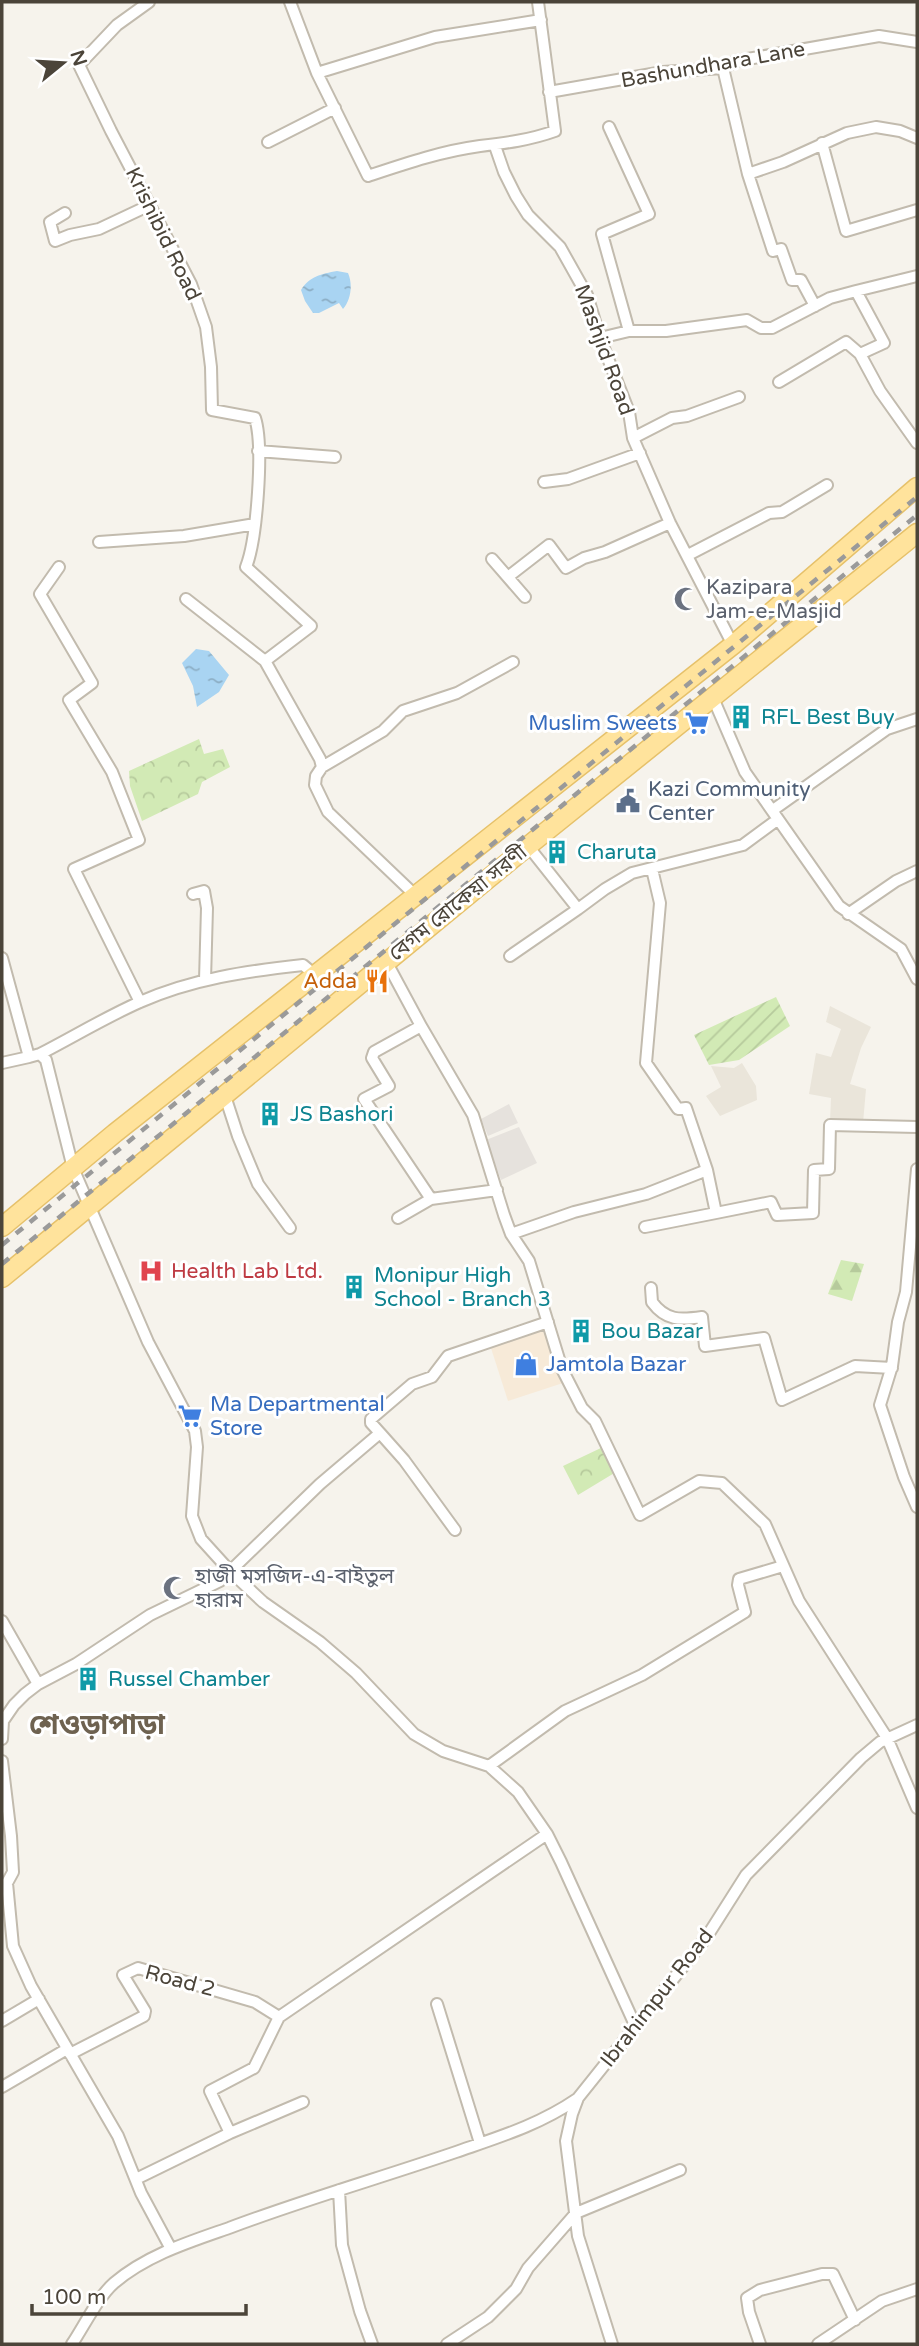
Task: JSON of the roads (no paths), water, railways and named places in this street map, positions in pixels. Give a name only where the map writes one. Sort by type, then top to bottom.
[{"type":"main road","name":"বেগম রোকেয়া সরণী","points":[[2,1227],[72,1168],[733,645],[917,487]]},
{"type":"main road","name":"বেগম রোকেয়া সরণী","points":[[2,1278],[386,961],[917,533]]},
{"type":"street","name":"Krishibid Road","points":[[149,2],[117,25],[79,65],[191,284],[206,327],[211,367],[212,410],[255,418],[258,428],[255,524],[254,540],[246,567],[311,626],[265,661]]},
{"type":"street","points":[[290,2],[317,74],[368,176],[423,159],[480,146],[532,139],[555,131],[538,2]]},
{"type":"street","points":[[317,74],[435,37],[541,20]]},
{"type":"street","name":"Bashundhara Lane","points":[[550,92],[663,72],[723,68],[736,61],[879,36],[917,43]]},
{"type":"street","points":[[723,68],[748,174],[773,251],[782,249],[792,280],[802,280],[815,306]]},
{"type":"street","points":[[268,142],[335,108]]},
{"type":"street","points":[[609,127],[649,214],[602,234],[629,331]]},
{"type":"street","points":[[748,174],[783,162],[847,133],[876,127],[900,131],[917,138]]},
{"type":"street","points":[[822,143],[846,231],[917,210]]},
{"type":"street","name":"Mashjid Road","points":[[495,146],[516,196],[528,215],[560,247],[587,295],[600,338],[629,412],[633,438],[670,523],[733,645]]},
{"type":"street","points":[[65,213],[50,222],[55,242],[70,235],[99,229],[150,205]]},
{"type":"street","points":[[600,338],[629,331],[666,331],[747,320],[761,328],[772,328],[830,298],[917,276]]},
{"type":"street","points":[[856,291],[884,343],[860,354]]},
{"type":"street","points":[[779,382],[846,342],[860,354],[880,391],[917,443]]},
{"type":"street","points":[[633,438],[672,418],[687,416],[739,397]]},
{"type":"street","points":[[258,451],[335,457]]},
{"type":"street","points":[[544,482],[568,479],[640,453]]},
{"type":"street","points":[[688,555],[769,513],[782,512],[827,485]]},
{"type":"street","points":[[509,576],[549,545],[566,569],[584,558],[605,552],[670,523]]},
{"type":"street","points":[[99,542],[184,536],[255,524]]},
{"type":"street","points":[[492,559],[525,597]]},
{"type":"street","points":[[59,567],[40,594],[92,683],[69,700],[112,772],[139,840],[74,869],[140,1002]]},
{"type":"street","points":[[186,599],[265,661],[322,767]]},
{"type":"street","points":[[416,896],[328,811],[315,785],[316,776],[322,767],[383,731],[403,710],[457,692],[513,662]]},
{"type":"street","points":[[713,698],[745,772],[839,906],[901,950],[917,979]]},
{"type":"street","points":[[510,956],[632,873],[743,845],[775,815],[887,729],[917,719]]},
{"type":"street","points":[[528,846],[579,909]]},
{"type":"street","points":[[652,869],[660,903],[646,1063],[678,1109],[686,1108],[707,1170],[716,1213]]},
{"type":"street","points":[[848,914],[896,881],[917,871]]},
{"type":"street","points":[[194,894],[204,891],[207,908],[205,980]]},
{"type":"street","points":[[2,958],[34,1055],[46,1060],[72,1168],[148,1342],[195,1431],[197,1447],[192,1516],[197,1534],[262,1602],[320,1642],[356,1673],[414,1734],[443,1751],[489,1766],[518,1792],[547,1835],[635,2025]]},
{"type":"street","points":[[386,961],[473,1115],[511,1234],[529,1261],[562,1369],[582,1408],[595,1421],[640,1515],[699,1481],[722,1483],[765,1524],[799,1601],[887,1738],[917,1808]]},
{"type":"street","points":[[2,1063],[34,1055],[140,1002],[205,980],[303,965],[315,975]]},
{"type":"street","points":[[421,1026],[374,1052],[372,1058],[388,1086],[364,1099],[431,1199]]},
{"type":"street","points":[[225,1096],[258,1184],[290,1228]]},
{"type":"street","points":[[645,1227],[771,1202],[777,1214],[813,1213],[814,1170],[829,1169],[830,1125],[917,1127]]},
{"type":"street","points":[[917,1169],[906,1292],[898,1322],[892,1368],[880,1405],[917,1507]]},
{"type":"street","points":[[511,1234],[574,1212],[646,1194],[707,1170]]},
{"type":"street","points":[[398,1218],[431,1199],[497,1189]]},
{"type":"street","points":[[651,1288],[652,1302],[670,1318],[679,1320],[702,1317],[705,1346],[764,1338],[782,1399],[855,1366],[892,1368]]},
{"type":"street","points":[[455,1531],[404,1460],[371,1423],[371,1419],[412,1384],[432,1377],[448,1356],[548,1322]]},
{"type":"street","points":[[2,1739],[2,1721],[14,1705],[38,1684],[76,1664],[150,1615],[220,1581],[320,1484],[380,1433]]},
{"type":"street","points":[[489,1766],[565,1711],[642,1675],[744,1612],[739,1579],[783,1566]]},
{"type":"street","points":[[2,1621],[38,1684]]},
{"type":"street","name":"Ibrahimpur Road","points":[[612,2344],[578,2236],[566,2141],[578,2098],[706,1938],[746,1875],[852,1767],[887,1738],[917,1726]]},
{"type":"street","points":[[2,1761],[13,1872],[4,1883],[13,1946],[39,1999],[118,2136],[171,2249]]},
{"type":"street","points":[[230,2133],[209,2091],[254,2067],[279,2017],[547,1835]]},
{"type":"street","name":"Road 2","points":[[69,2051],[144,2016],[145,2011],[123,1975],[138,1968],[255,2002],[279,2017]]},
{"type":"street","points":[[2,2021],[39,1999]]},
{"type":"street","points":[[437,2004],[480,2143]]},
{"type":"street","points":[[2,2087],[69,2051]]},
{"type":"street","points":[[72,2344],[112,2284],[171,2249],[271,2212],[480,2143],[552,2116],[578,2098]]},
{"type":"street","points":[[136,2179],[230,2133],[303,2102]]},
{"type":"street","points":[[447,2344],[488,2317],[516,2289],[528,2268],[576,2213],[680,2170]]},
{"type":"street","points":[[340,2190],[342,2245],[359,2311],[372,2344]]},
{"type":"street","points":[[760,2344],[747,2298],[760,2290],[822,2274],[833,2274],[855,2320]]},
{"type":"street","points":[[818,2344],[882,2301],[917,2289]]},
{"type":"water","points":[[337,271],[348,273],[350,277],[350,292],[346,305],[343,309],[339,303],[319,313],[313,313],[301,290],[316,276]]},
{"type":"water","points":[[196,649],[209,651],[229,675],[219,692],[197,707],[193,686],[182,663]]},
{"type":"railway","points":[[2,1245],[917,497]]},
{"type":"railway","points":[[2,1264],[917,515]]},
{"type":"place","name":"Kazipara Jam-e-Masjid","points":[[686,599]]},
{"type":"place","name":"RFL Best Buy","points":[[741,717]]},
{"type":"place","name":"Muslim Sweets","points":[[697,723]]},
{"type":"place","name":"Kazi Community Center","points":[[628,801]]},
{"type":"place","name":"Charuta","points":[[557,852]]},
{"type":"place","name":"Adda","points":[[377,981]]},
{"type":"place","name":"JS Bashori","points":[[270,1114]]},
{"type":"place","name":"Health Lab Ltd.","points":[[151,1271]]},
{"type":"place","name":"Monipur High School - Branch 3","points":[[354,1287]]},
{"type":"place","name":"Bou Bazar","points":[[581,1331]]},
{"type":"place","name":"Jamtola Bazar","points":[[526,1364]]},
{"type":"place","name":"Ma Departmental Store","points":[[190,1416]]},
{"type":"place","name":"হাজী মসজিদ-এ-বাইতুল হারাম","points":[[175,1588]]},
{"type":"place","name":"Russel Chamber","points":[[88,1679]]},
{"type":"district","name":"শেওড়াপাড়া","points":[[97,1725]]}]
